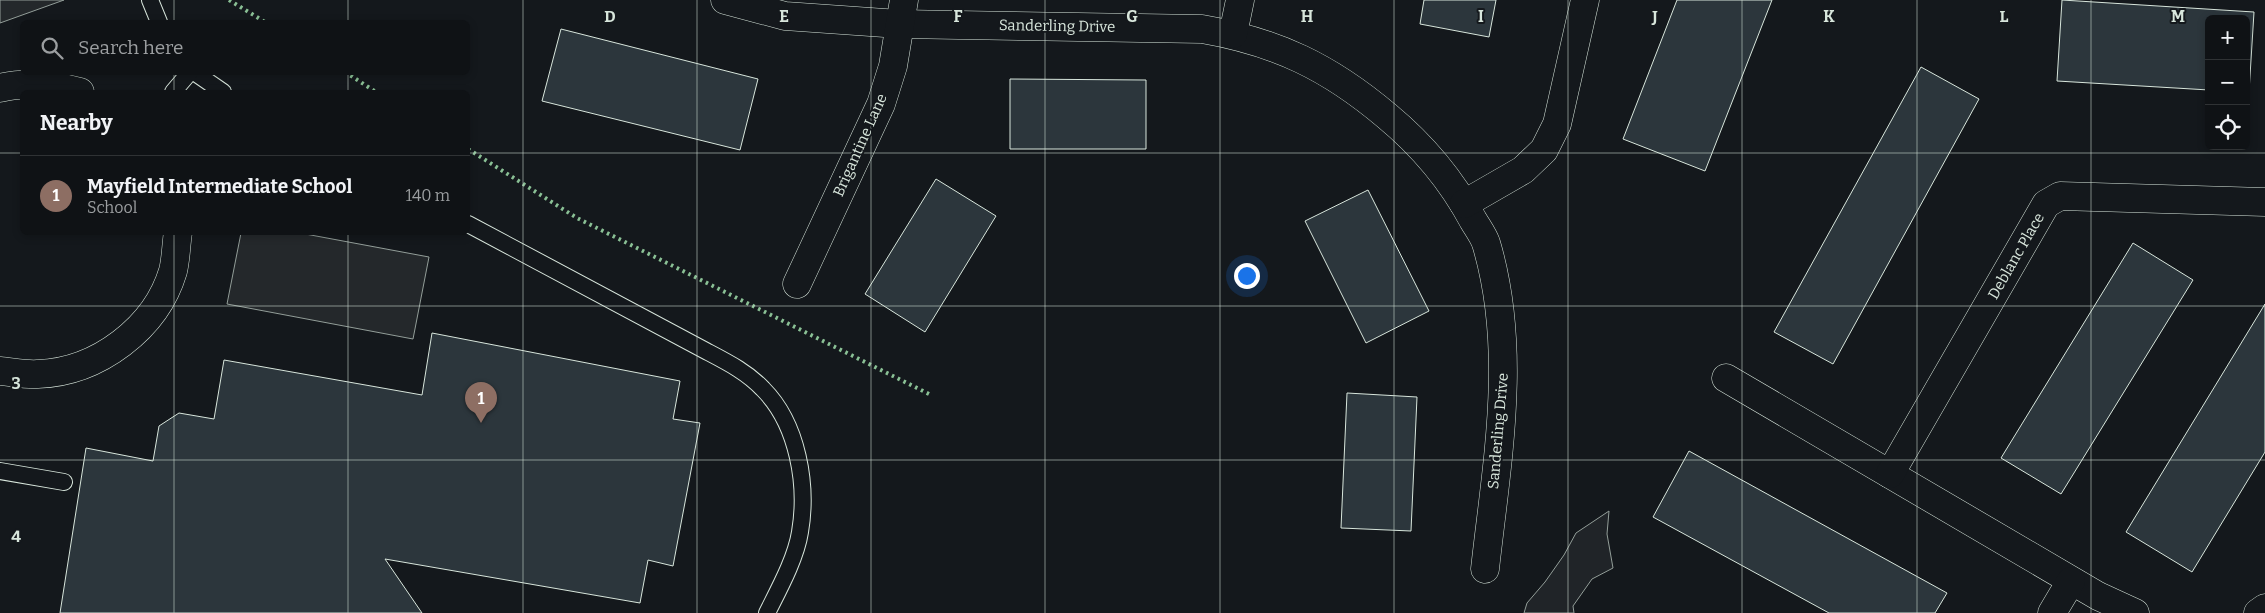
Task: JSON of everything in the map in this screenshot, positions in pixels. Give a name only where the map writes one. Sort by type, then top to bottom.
[{"type":"street","name":"Sanderling Drive","points":[[725,0],[785,16],[901,12],[1202,29],[1233,34],[1291,54],[1313,64],[1358,91],[1402,128],[1428,156],[1464,204],[1485,242],[1499,306],[1504,359],[1502,412],[1485,570]]},
{"type":"street","points":[[1233,34],[1240,0]]},
{"type":"street","points":[[1464,204],[1523,170],[1544,150],[1558,124],[1585,0]]},
{"type":"street","name":"Brigantine Lane","points":[[796,284],[880,104],[893,66],[901,12]]},
{"type":"street","points":[[0,88],[12,85],[54,85],[73,90]]},
{"type":"street","name":"Deblanc Place","points":[[1890,474],[2046,204],[2060,196],[2265,202]]},
{"type":"street","points":[[0,370],[38,374],[74,368],[111,351],[136,332],[160,300],[172,270],[178,235]]},
{"type":"street","points":[[1726,378],[2098,596],[2135,613]]},
{"type":"street","points":[[2052,613],[2071,580]]},
{"type":"street","points":[[2258,613],[2265,608]]},
{"type":"lane","points":[[150,0],[158,20]]},
{"type":"lane","points":[[175,90],[187,75]]},
{"type":"lane","points":[[198,75],[220,90]]},
{"type":"lane","points":[[470,225],[714,355],[744,372],[764,390],[780,411],[792,437],[799,463],[803,498],[800,533],[784,576],[767,613]]},
{"type":"lane","points":[[0,471],[64,482]]},
{"type":"shaded area","points":[[0,0],[64,0],[0,23]]},
{"type":"shaded area","points":[[241,235],[311,235],[429,257],[413,339],[227,304]]},
{"type":"shaded area","points":[[1609,511],[1607,534],[1613,568],[1592,579],[1573,606],[1574,613],[1524,613],[1527,603],[1564,555],[1576,533]]},
{"type":"building","points":[[1424,0],[1496,0],[1489,37],[1420,24]]},
{"type":"building","points":[[1677,0],[1772,0],[1705,171],[1623,139]]},
{"type":"building","points":[[2062,0],[2254,12],[2250,76],[2250,15],[2205,15],[2205,90],[2057,81]]},
{"type":"building","points":[[561,29],[758,79],[740,150],[542,101]]},
{"type":"building","points":[[1921,67],[1979,99],[1833,364],[1774,332]]},
{"type":"building","points":[[1010,79],[1146,80],[1146,149],[1010,149]]},
{"type":"building","points":[[936,179],[996,216],[925,332],[865,294]]},
{"type":"building","points":[[1368,190],[1429,311],[1366,343],[1305,221]]},
{"type":"building","points":[[2133,243],[2193,280],[2061,494],[2001,458]]},
{"type":"building","points":[[2265,304],[2265,452],[2192,572],[2126,532]]},
{"type":"building","points":[[432,333],[680,381],[673,419],[700,423],[673,566],[648,560],[640,603],[385,559],[422,613],[60,613],[86,448],[153,461],[159,426],[179,413],[214,419],[224,360],[422,395]]},
{"type":"building","points":[[1347,393],[1417,397],[1411,531],[1341,528]]},
{"type":"building","points":[[1689,451],[1947,593],[1935,613],[1829,613],[1653,517]]},
{"type":"hedge","points":[[229,0],[262,20]]},
{"type":"hedge","points":[[350,75],[373,90]]},
{"type":"hedge","points":[[470,150],[577,218],[929,394]]},
{"type":"place","name":"Mayfield Intermediate School","points":[[481,423]]}]
